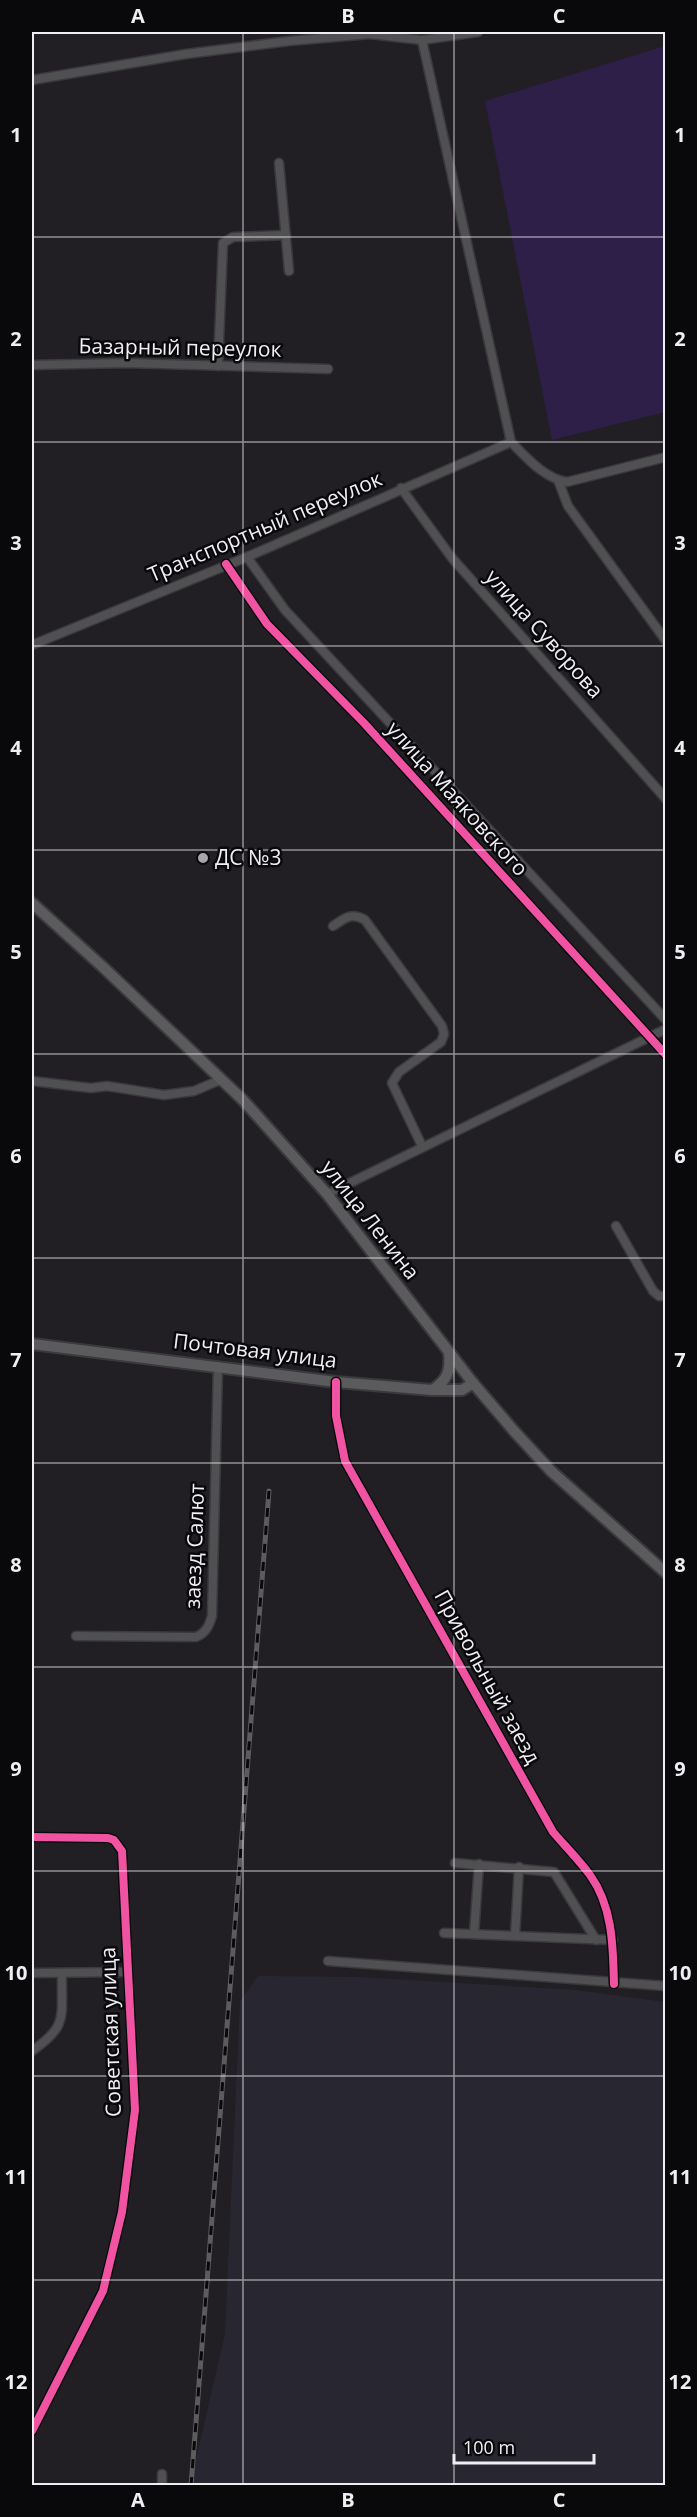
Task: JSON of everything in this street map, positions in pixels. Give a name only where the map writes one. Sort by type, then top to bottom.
[{"type":"main road","name":"улица Ленина","points":[[32,903],[243,1100],[327,1194],[473,1383],[551,1471],[666,1573]]},
{"type":"main road","name":"Почтовая улица","points":[[32,1344],[336,1382],[432,1390],[462,1389],[473,1383]]},
{"type":"main road","points":[[432,1390],[447,1378],[449,1353]]},
{"type":"street","points":[[32,80],[186,54],[333,34],[370,34],[422,40],[478,32]]},
{"type":"street","points":[[422,40],[512,442],[546,474],[567,482],[666,457]]},
{"type":"street","points":[[279,163],[290,271]]},
{"type":"street","points":[[218,366],[223,243],[233,237],[286,235]]},
{"type":"street","name":"Базарный переулок","points":[[32,365],[126,363],[328,369]]},
{"type":"street","name":"Транспортный переулок","points":[[32,645],[247,557],[401,488],[512,442]]},
{"type":"street","points":[[558,480],[568,506],[666,641]]},
{"type":"street","name":"улица Суворова","points":[[401,488],[452,558],[666,799]]},
{"type":"street","name":"улица Маяковского","points":[[247,557],[285,610],[666,1020]]},
{"type":"street","name":"улица Маяковского","points":[[226,564],[267,624],[364,723],[666,1055]]},
{"type":"street","points":[[333,926],[349,916],[358,915],[365,920],[442,1026],[444,1034],[441,1042],[399,1072],[392,1083],[422,1146]]},
{"type":"street","points":[[327,1194],[666,1029]]},
{"type":"street","points":[[32,1081],[91,1088],[107,1086],[164,1095],[194,1091],[220,1080]]},
{"type":"street","points":[[616,1226],[652,1291],[659,1296],[666,1296]]},
{"type":"street","name":"заезд Салют","points":[[76,1636],[196,1637],[209,1626],[212,1616],[218,1366]]},
{"type":"street","name":"Привольный заезд","points":[[336,1382],[336,1416],[345,1461],[553,1832],[591,1876],[606,1906],[613,1941],[614,1984]]},
{"type":"street","name":"Советская улица","points":[[32,1837],[108,1838],[114,1840],[122,1851],[135,2110],[122,2212],[103,2291],[32,2431]]},
{"type":"street","points":[[455,1863],[554,1872],[596,1940]]},
{"type":"street","points":[[474,1934],[479,1864]]},
{"type":"street","points":[[515,1936],[519,1868]]},
{"type":"street","points":[[444,1933],[613,1941]]},
{"type":"street","points":[[328,1961],[614,1984],[666,1986]]},
{"type":"street","points":[[32,1973],[128,1972]]},
{"type":"street","points":[[32,2051],[53,2037],[61,2022],[62,1974]]},
{"type":"street","points":[[162,2474],[162,2486]]},
{"type":"shaded area","points":[[665,46],[665,412],[552,440],[485,101]]},
{"type":"shaded area","points":[[258,1976],[359,1977],[576,1990],[665,2002],[665,2485],[190,2485],[225,2334],[240,2001]]},
{"type":"railway","points":[[191,2486],[269,1491]]},
{"type":"cycle path","points":[[226,564],[267,624],[364,723],[666,1055]]},
{"type":"cycle path","points":[[336,1382],[336,1416],[345,1461],[553,1832],[586,1869],[598,1887],[610,1928],[614,1984]]},
{"type":"cycle path","points":[[32,1837],[108,1838],[114,1840],[122,1851],[135,2110],[122,2212],[103,2291],[32,2431]]},
{"type":"place","name":"ДС №3","points":[[203,858]]}]
